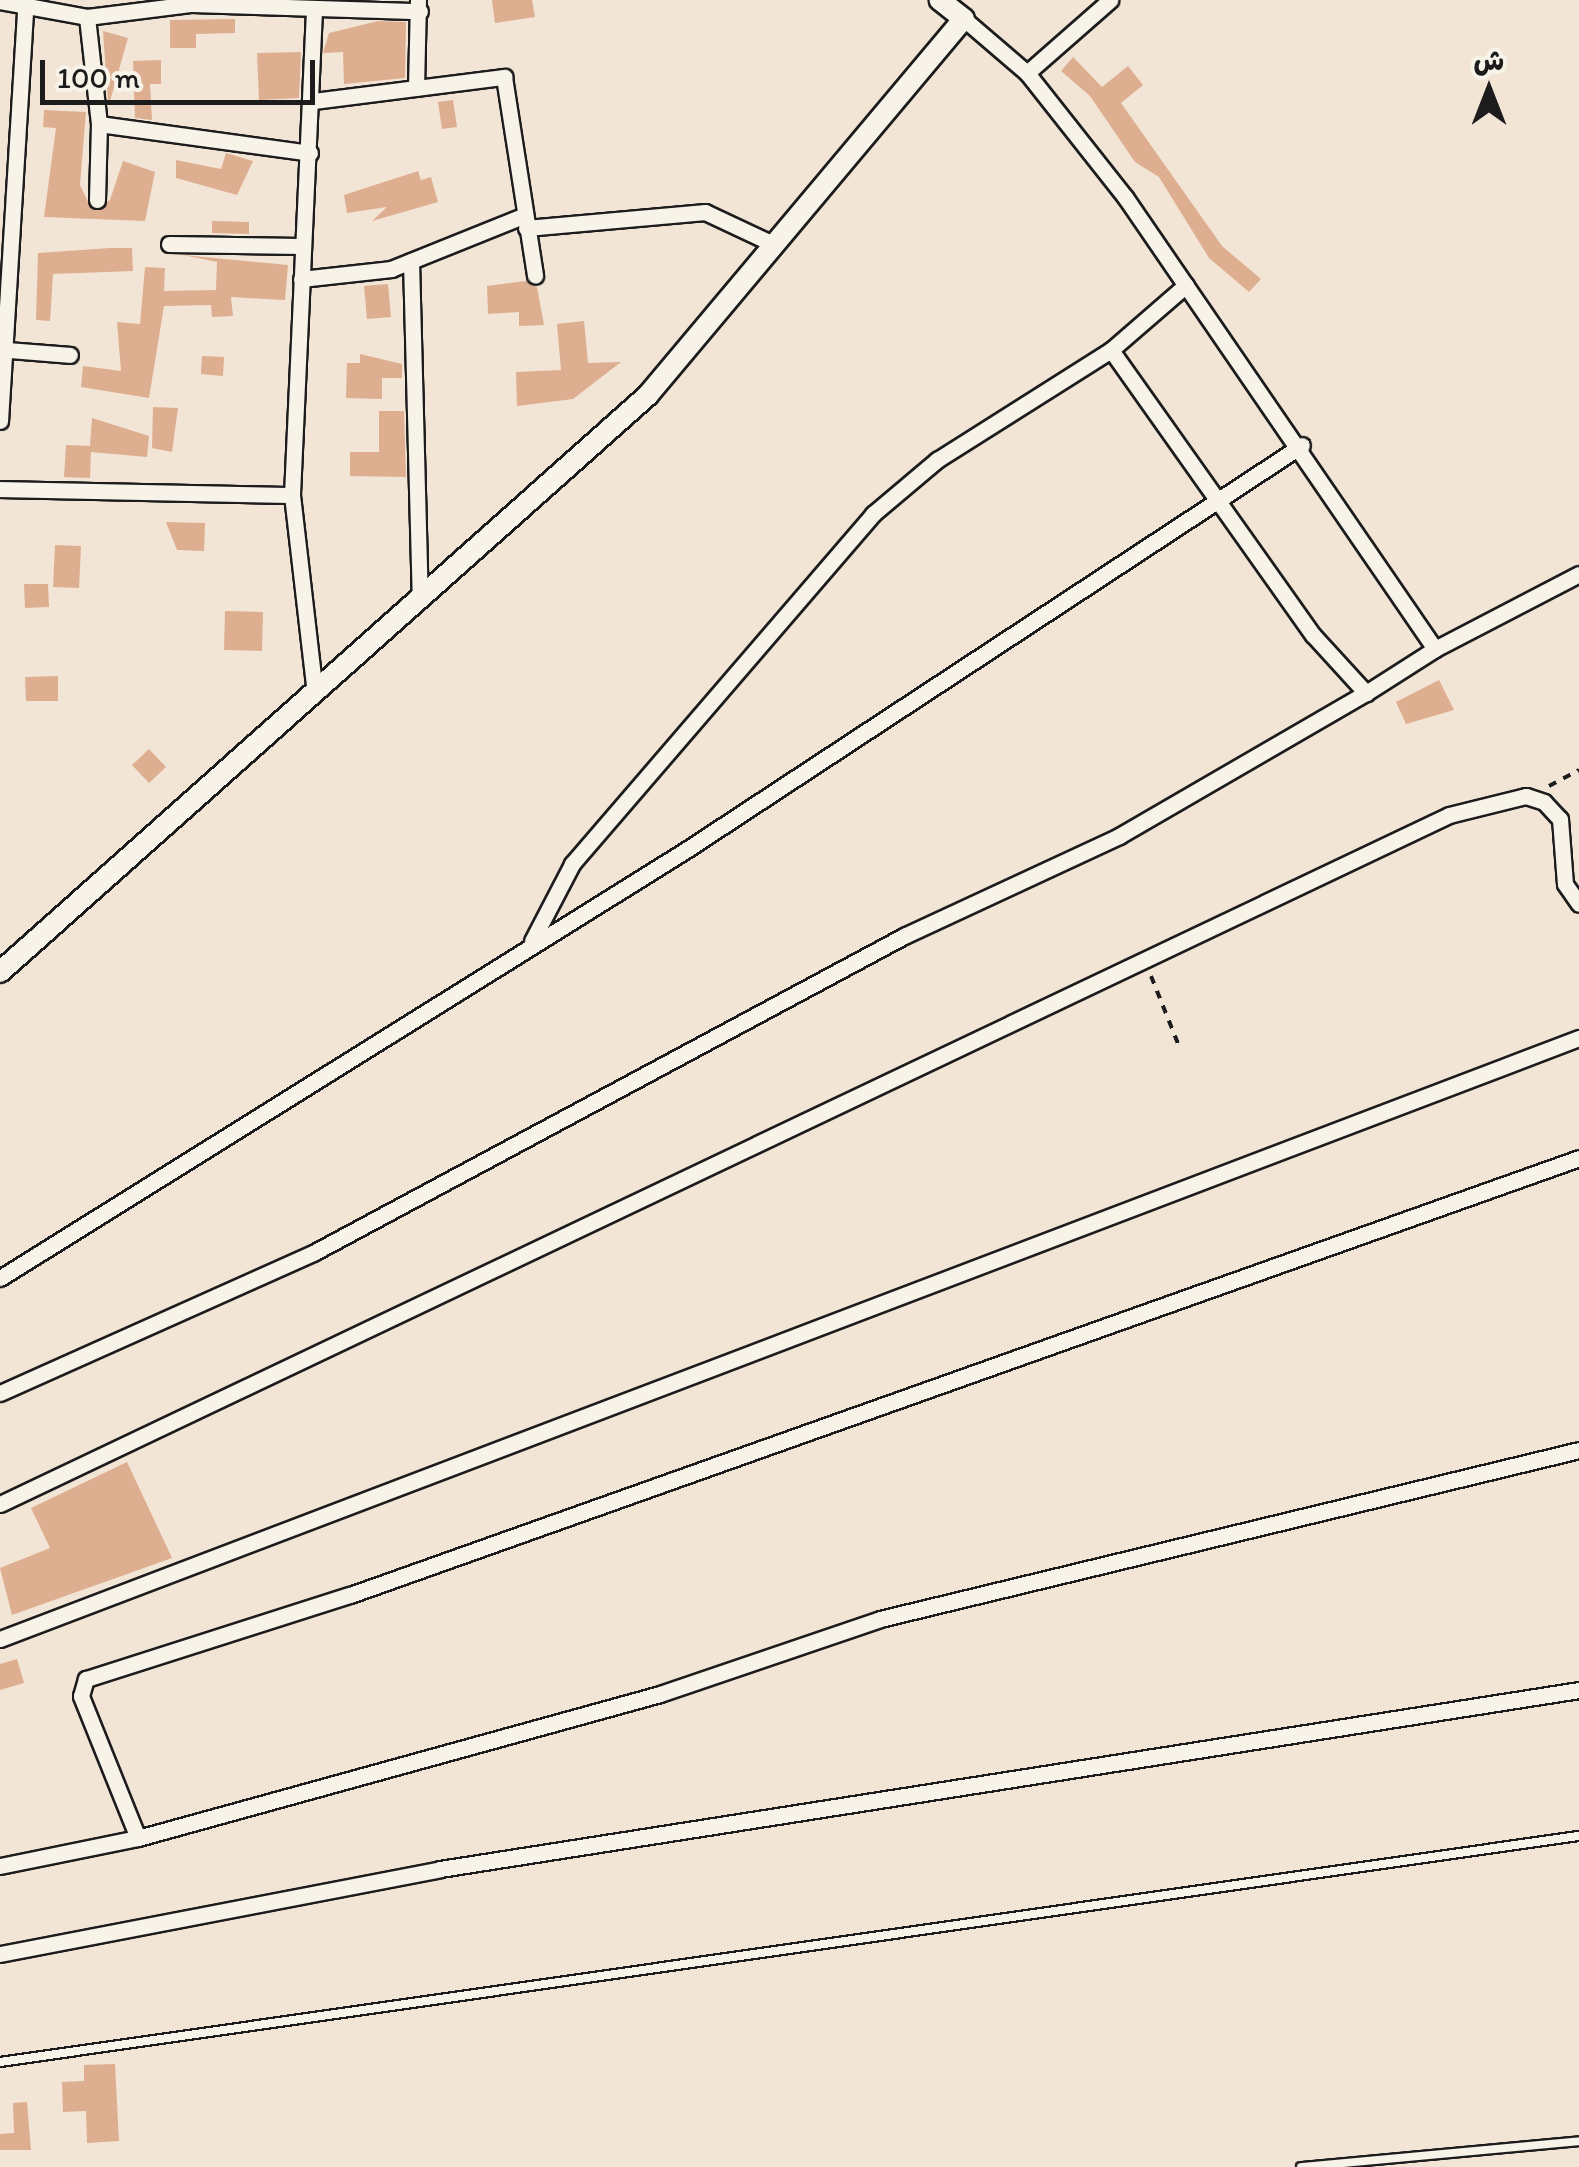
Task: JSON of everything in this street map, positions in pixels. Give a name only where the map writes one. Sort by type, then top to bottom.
[{"type":"street","points":[[940,0],[1026,72],[1302,445],[1435,649]]},
{"type":"street","points":[[1026,72],[1110,0]]},
{"type":"street","points":[[0,1],[24,10],[87,16],[192,2],[250,2],[314,10],[340,6],[419,6],[416,88]]},
{"type":"street","points":[[0,420],[8,350],[24,10]]},
{"type":"street","points":[[314,10],[292,495],[314,686]]},
{"type":"street","points":[[87,16],[100,124],[98,200]]},
{"type":"street","points":[[0,972],[314,686],[420,598],[648,395],[964,19]]},
{"type":"street","points":[[312,101],[504,77],[535,276]]},
{"type":"street","points":[[100,124],[310,153]]},
{"type":"street","points":[[301,279],[412,261],[525,222],[705,212],[774,246]]},
{"type":"street","points":[[169,244],[301,246]]},
{"type":"street","points":[[412,261],[420,598]]},
{"type":"street","points":[[532,942],[572,864],[873,514],[937,460],[1111,350],[1186,285]]},
{"type":"street","points":[[8,350],[70,355]]},
{"type":"street","points":[[1111,350],[1219,502],[1366,693]]},
{"type":"street","points":[[0,1278],[532,942],[1302,445]]},
{"type":"street","points":[[0,489],[292,495]]},
{"type":"street","points":[[0,1393],[314,1254],[904,936],[1119,836],[1435,649],[1579,574]]},
{"type":"street","points":[[0,1504],[1145,963],[1449,815],[1526,796],[1560,819],[1565,884],[1579,904]]},
{"type":"street","points":[[0,1638],[1579,1038]]},
{"type":"street","points":[[138,1838],[82,1696],[86,1679],[350,1596],[1579,1158]]},
{"type":"street","points":[[0,1866],[138,1838],[660,1694],[880,1619],[1579,1450]]},
{"type":"street","points":[[0,1954],[440,1869],[1579,1690]]},
{"type":"lane","points":[[0,2062],[1579,1836]]},
{"type":"lane","points":[[1301,2167],[1579,2141]]},
{"type":"path","points":[[1526,796],[1579,770]]},
{"type":"path","points":[[1145,963],[1179,1046]]},
{"type":"building","points":[[492,0],[532,0],[535,17],[495,23]]},
{"type":"building","points":[[235,19],[235,33],[196,34],[196,48],[170,48],[170,20]]},
{"type":"building","points":[[378,21],[406,22],[405,78],[344,84],[343,52],[323,53],[329,33]]},
{"type":"building","points":[[103,31],[128,38],[110,101],[108,101]]},
{"type":"building","points":[[301,52],[299,98],[259,100],[257,53]]},
{"type":"building","points":[[1073,57],[1102,87],[1128,66],[1143,85],[1121,103],[1222,246],[1261,279],[1249,292],[1209,258],[1159,177],[1135,162],[1090,96],[1061,71]]},
{"type":"building","points":[[161,60],[161,84],[150,84],[152,120],[135,118],[133,61]]},
{"type":"building","points":[[453,100],[457,127],[442,129],[438,102]]},
{"type":"building","points":[[44,110],[86,112],[80,185],[92,210],[110,200],[123,161],[155,172],[145,221],[44,217],[56,128],[43,127]]},
{"type":"building","points":[[226,153],[253,161],[237,195],[176,178],[176,160],[221,169]]},
{"type":"building","points":[[418,171],[421,180],[431,177],[438,202],[372,221],[387,207],[347,213],[344,195]]},
{"type":"building","points":[[212,221],[249,222],[249,234],[212,233]]},
{"type":"building","points":[[132,248],[133,271],[53,274],[50,321],[36,320],[38,253]]},
{"type":"building","points":[[183,255],[288,265],[285,300],[231,297],[233,316],[212,317],[211,305],[164,306],[149,398],[81,387],[83,366],[121,371],[117,322],[140,324],[145,267],[165,268],[164,291],[216,290],[217,262]]},
{"type":"building","points":[[525,281],[537,287],[544,325],[519,326],[519,312],[488,314],[487,286]]},
{"type":"building","points":[[388,284],[391,317],[367,319],[364,286]]},
{"type":"building","points":[[584,321],[588,363],[621,362],[573,399],[517,406],[516,372],[561,370],[557,324]]},
{"type":"building","points":[[360,354],[402,364],[402,378],[382,378],[382,399],[346,398],[347,363],[360,363]]},
{"type":"building","points":[[202,356],[224,357],[223,376],[201,374]]},
{"type":"building","points":[[153,407],[178,408],[172,452],[152,448]]},
{"type":"building","points":[[379,411],[404,411],[406,477],[350,476],[350,452],[379,452]]},
{"type":"building","points":[[92,418],[149,436],[147,457],[91,452],[90,478],[64,477],[66,445],[90,446]]},
{"type":"building","points":[[166,522],[205,523],[204,551],[177,550]]},
{"type":"building","points":[[55,545],[81,546],[79,588],[53,587]]},
{"type":"building","points":[[24,584],[48,584],[49,607],[25,608]]},
{"type":"building","points":[[225,611],[263,612],[262,651],[224,650]]},
{"type":"building","points":[[58,676],[58,701],[26,701],[25,677]]},
{"type":"building","points":[[1439,680],[1454,710],[1406,724],[1396,702]]},
{"type":"building","points":[[149,749],[166,767],[149,783],[132,765]]},
{"type":"building","points":[[127,1462],[172,1558],[12,1615],[0,1568],[50,1548],[31,1508]]},
{"type":"building","points":[[17,1659],[24,1683],[0,1690],[0,1664]]},
{"type":"building","points":[[115,2064],[119,2141],[87,2143],[86,2111],[63,2112],[62,2082],[84,2081],[84,2065]]},
{"type":"building","points":[[27,2102],[31,2150],[0,2150],[0,2134],[14,2133],[13,2103]]}]
